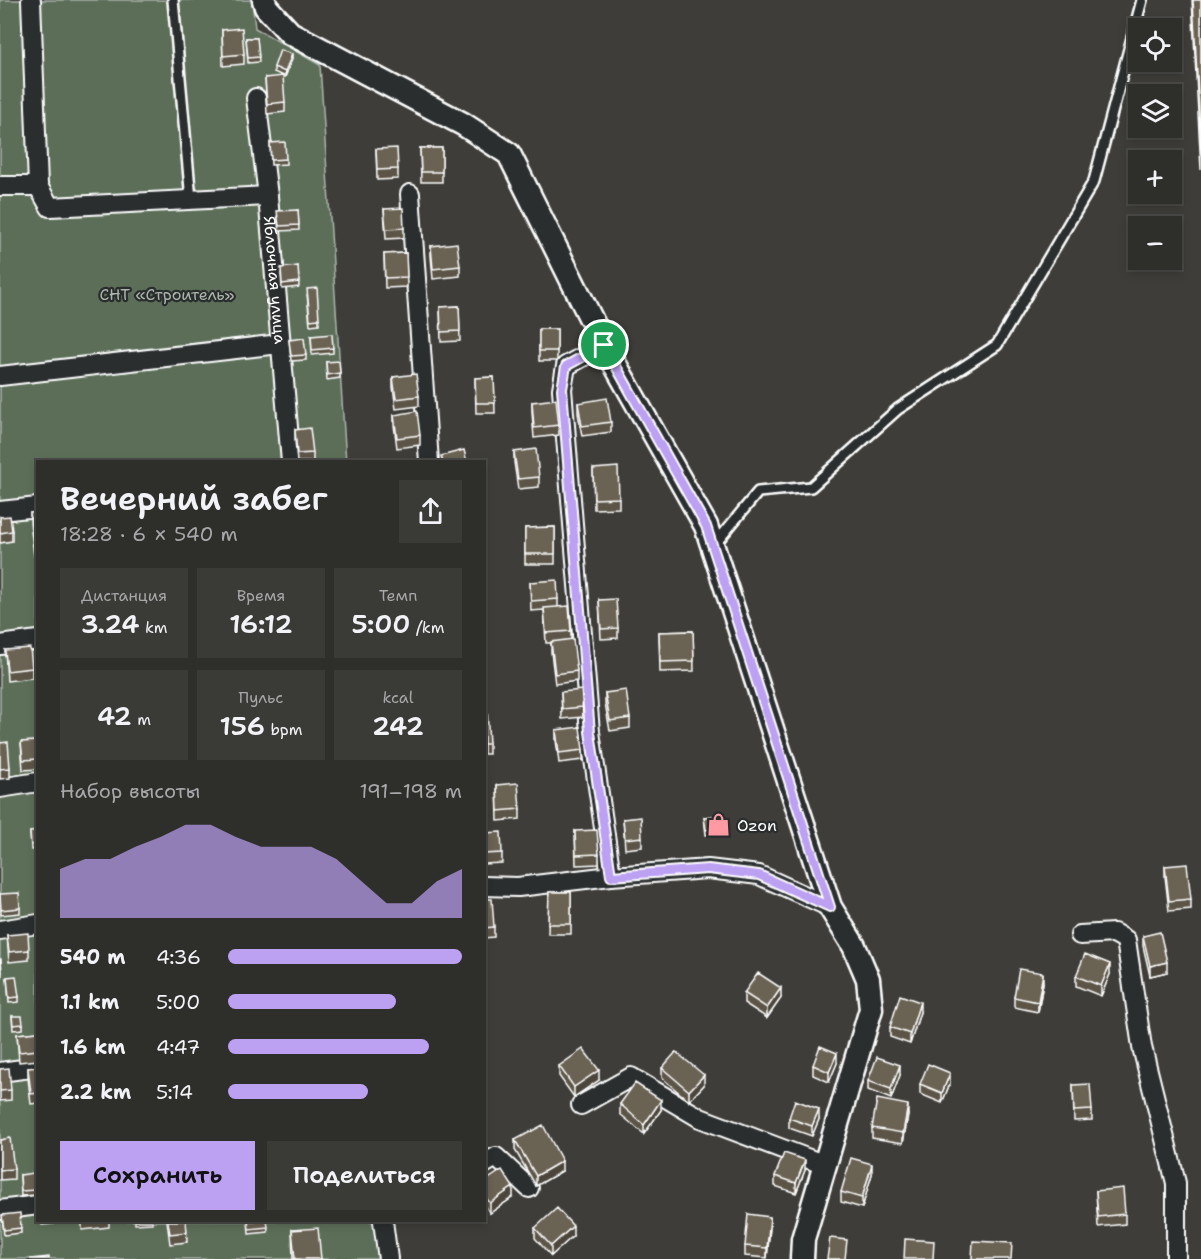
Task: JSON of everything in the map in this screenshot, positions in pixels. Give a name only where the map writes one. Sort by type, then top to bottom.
[{"type":"street","points":[[31,0],[38,186],[50,207],[268,196]]},
{"type":"street","points":[[264,0],[266,7],[290,33],[463,124],[509,154],[604,345],[706,526],[830,907],[854,946],[868,979],[871,1009],[803,1239],[802,1259]]},
{"type":"street","name":"Яблочная улица","points":[[256,98],[268,196],[291,460]]},
{"type":"street","points":[[0,186],[38,186]]},
{"type":"street","points":[[410,194],[429,460]]},
{"type":"street","points":[[0,376],[280,344]]},
{"type":"street","points":[[604,345],[566,366],[562,389],[590,732],[611,876]]},
{"type":"street","points":[[0,511],[36,507]]},
{"type":"street","points":[[0,645],[36,640]]},
{"type":"street","points":[[0,788],[36,782]]},
{"type":"street","points":[[486,886],[518,887],[611,876],[708,869],[759,875],[830,907]]},
{"type":"street","points":[[0,930],[36,924]]},
{"type":"street","points":[[1080,935],[1114,933],[1126,940],[1142,1047],[1176,1183],[1176,1259]]},
{"type":"street","points":[[0,1071],[36,1067]]},
{"type":"street","points":[[581,1105],[631,1077],[700,1118],[825,1165]]},
{"type":"street","points":[[486,1163],[496,1157],[529,1188]]},
{"type":"street","points":[[0,1210],[36,1205]]},
{"type":"street","points":[[384,1222],[387,1259]]},
{"type":"lane","points":[[173,0],[191,200]]},
{"type":"lane","points":[[713,547],[758,492],[811,486],[898,409],[997,345],[1094,181],[1142,0]]},
{"type":"green space","name":"СНТ «Строитель»","points":[[0,0],[252,0],[255,28],[320,65],[346,460],[36,460],[36,1222],[376,1222],[382,1259],[0,1259]]},
{"type":"building","points":[[1193,0],[1201,0],[1201,150]]},
{"type":"building","points":[[242,28],[244,54],[223,56],[222,30]]},
{"type":"building","points":[[246,38],[257,38],[259,57],[248,58]]},
{"type":"building","points":[[280,50],[292,54],[285,72],[274,67]]},
{"type":"building","points":[[283,76],[285,102],[267,104],[265,78]]},
{"type":"building","points":[[285,142],[286,159],[271,160],[270,143]]},
{"type":"building","points":[[397,148],[398,169],[377,170],[376,149]]},
{"type":"building","points":[[420,148],[442,148],[442,172],[421,172]]},
{"type":"building","points":[[403,208],[404,228],[386,229],[384,209]]},
{"type":"building","points":[[298,210],[299,225],[279,226],[277,211]]},
{"type":"building","points":[[457,243],[460,266],[433,269],[431,246]]},
{"type":"building","points":[[406,253],[407,277],[385,278],[384,254]]},
{"type":"building","points":[[298,266],[299,282],[282,284],[281,268]]},
{"type":"building","points":[[317,288],[319,319],[310,320],[307,289]]},
{"type":"building","points":[[459,306],[460,331],[441,332],[440,307]]},
{"type":"building","points":[[539,329],[557,329],[557,351],[539,351]]},
{"type":"building","points":[[332,334],[333,348],[312,350],[311,336]]},
{"type":"building","points":[[304,338],[306,355],[291,356],[289,340]]},
{"type":"building","points":[[339,361],[340,373],[327,375],[326,362]]},
{"type":"building","points":[[416,374],[419,396],[396,399],[393,377]]},
{"type":"building","points":[[494,377],[495,403],[476,403],[475,378]]},
{"type":"building","points":[[607,398],[611,422],[582,426],[578,403]]},
{"type":"building","points":[[556,399],[559,425],[534,428],[532,402]]},
{"type":"building","points":[[417,411],[420,435],[397,438],[394,415]]},
{"type":"building","points":[[310,428],[313,453],[297,454],[295,430]]},
{"type":"building","points":[[536,449],[539,477],[518,479],[514,452]]},
{"type":"building","points":[[464,450],[466,460],[442,460],[441,456]]},
{"type":"building","points":[[618,467],[619,498],[594,499],[593,469]]},
{"type":"building","points":[[36,512],[36,546],[34,546],[30,513]]},
{"type":"building","points":[[10,516],[12,531],[0,533],[0,517]]},
{"type":"building","points":[[555,527],[555,554],[525,554],[525,528]]},
{"type":"building","points":[[557,580],[558,599],[531,601],[530,582]]},
{"type":"building","points":[[616,599],[618,628],[601,629],[599,600]]},
{"type":"building","points":[[569,606],[571,631],[546,633],[544,608]]},
{"type":"building","points":[[693,631],[694,661],[660,662],[659,632]]},
{"type":"building","points":[[573,639],[577,671],[555,674],[551,642]]},
{"type":"building","points":[[30,648],[32,668],[7,671],[5,650]]},
{"type":"building","points":[[582,690],[583,707],[562,709],[561,692]]},
{"type":"building","points":[[626,690],[630,718],[610,721],[605,693]]},
{"type":"building","points":[[486,707],[487,707],[489,744],[486,744]]},
{"type":"building","points":[[580,727],[583,750],[559,753],[556,730]]},
{"type":"building","points":[[36,741],[36,759],[23,760],[21,742]]},
{"type":"building","points":[[8,742],[10,768],[0,769],[0,743]]},
{"type":"building","points":[[518,783],[520,809],[498,811],[497,785]]},
{"type":"building","points":[[721,815],[723,828],[706,830],[704,817]]},
{"type":"building","points":[[641,817],[642,837],[625,839],[623,819]]},
{"type":"building","points":[[597,830],[599,854],[576,855],[575,831]]},
{"type":"building","points":[[36,831],[36,844],[31,845],[30,832]]},
{"type":"building","points":[[501,832],[502,853],[486,854],[486,833]]},
{"type":"building","points":[[1187,864],[1191,899],[1169,901],[1165,866]]},
{"type":"building","points":[[549,892],[571,892],[571,924],[548,924]]},
{"type":"building","points":[[19,893],[20,908],[1,910],[0,894]]},
{"type":"building","points":[[486,899],[492,899],[494,927],[486,928]]},
{"type":"building","points":[[1160,932],[1167,962],[1150,966],[1143,936]]},
{"type":"building","points":[[28,933],[29,950],[9,952],[7,935]]},
{"type":"building","points":[[1085,954],[1110,964],[1101,986],[1076,976]]},
{"type":"building","points":[[1019,969],[1043,973],[1038,1002],[1014,997]]},
{"type":"building","points":[[758,973],[781,988],[767,1008],[744,993]]},
{"type":"building","points":[[16,976],[19,997],[9,998],[7,977]]},
{"type":"building","points":[[900,995],[920,1002],[910,1034],[890,1027]]},
{"type":"building","points":[[12,1016],[22,1016],[23,1024],[13,1025]]},
{"type":"building","points":[[36,1032],[36,1050],[19,1052],[17,1034]]},
{"type":"building","points":[[820,1046],[837,1053],[829,1072],[813,1065]]},
{"type":"building","points":[[583,1049],[599,1070],[574,1087],[559,1066]]},
{"type":"building","points":[[676,1052],[704,1075],[689,1091],[662,1068]]},
{"type":"building","points":[[877,1057],[900,1065],[891,1089],[868,1081]]},
{"type":"building","points":[[928,1064],[950,1073],[942,1093],[920,1084]]},
{"type":"building","points":[[36,1067],[36,1093],[31,1094],[28,1068]]},
{"type":"building","points":[[9,1068],[11,1090],[0,1091],[0,1069]]},
{"type":"building","points":[[635,1083],[661,1100],[644,1125],[620,1104]]},
{"type":"building","points":[[1090,1084],[1092,1110],[1074,1111],[1073,1085]]},
{"type":"building","points":[[877,1099],[908,1105],[903,1133],[872,1128]]},
{"type":"building","points":[[795,1100],[819,1109],[812,1126],[789,1118]]},
{"type":"building","points":[[543,1125],[562,1161],[536,1176],[515,1140]]},
{"type":"building","points":[[10,1138],[14,1169],[0,1170],[0,1140]]},
{"type":"building","points":[[784,1153],[805,1160],[796,1183],[775,1176]]},
{"type":"building","points":[[851,1158],[872,1164],[862,1198],[841,1192]]},
{"type":"building","points":[[502,1170],[513,1187],[490,1203],[486,1198],[486,1181]]},
{"type":"building","points":[[34,1173],[36,1190],[21,1191],[20,1175]]},
{"type":"building","points":[[1123,1188],[1125,1214],[1098,1217],[1096,1191]]},
{"type":"building","points":[[557,1208],[573,1226],[551,1246],[535,1228]]},
{"type":"building","points":[[20,1213],[21,1228],[4,1230],[2,1215]]},
{"type":"building","points":[[748,1214],[770,1217],[767,1248],[745,1246]]},
{"type":"building","points":[[168,1222],[186,1222],[187,1232],[170,1234]]},
{"type":"building","points":[[248,1222],[267,1222],[268,1227],[249,1229]]},
{"type":"building","points":[[318,1228],[321,1259],[295,1259],[292,1230]]},
{"type":"building","points":[[830,1238],[847,1240],[845,1259],[827,1259]]},
{"type":"building","points":[[905,1239],[934,1241],[933,1259],[904,1259]]},
{"type":"building","points":[[973,1241],[1012,1243],[1011,1259],[972,1259]]},
{"type":"place","name":"Ozon","points":[[719,825]]},
{"type":"route","points":[[604,345],[706,526],[830,907],[759,875],[708,869],[611,876],[590,732],[562,389],[566,366],[604,345]]}]
